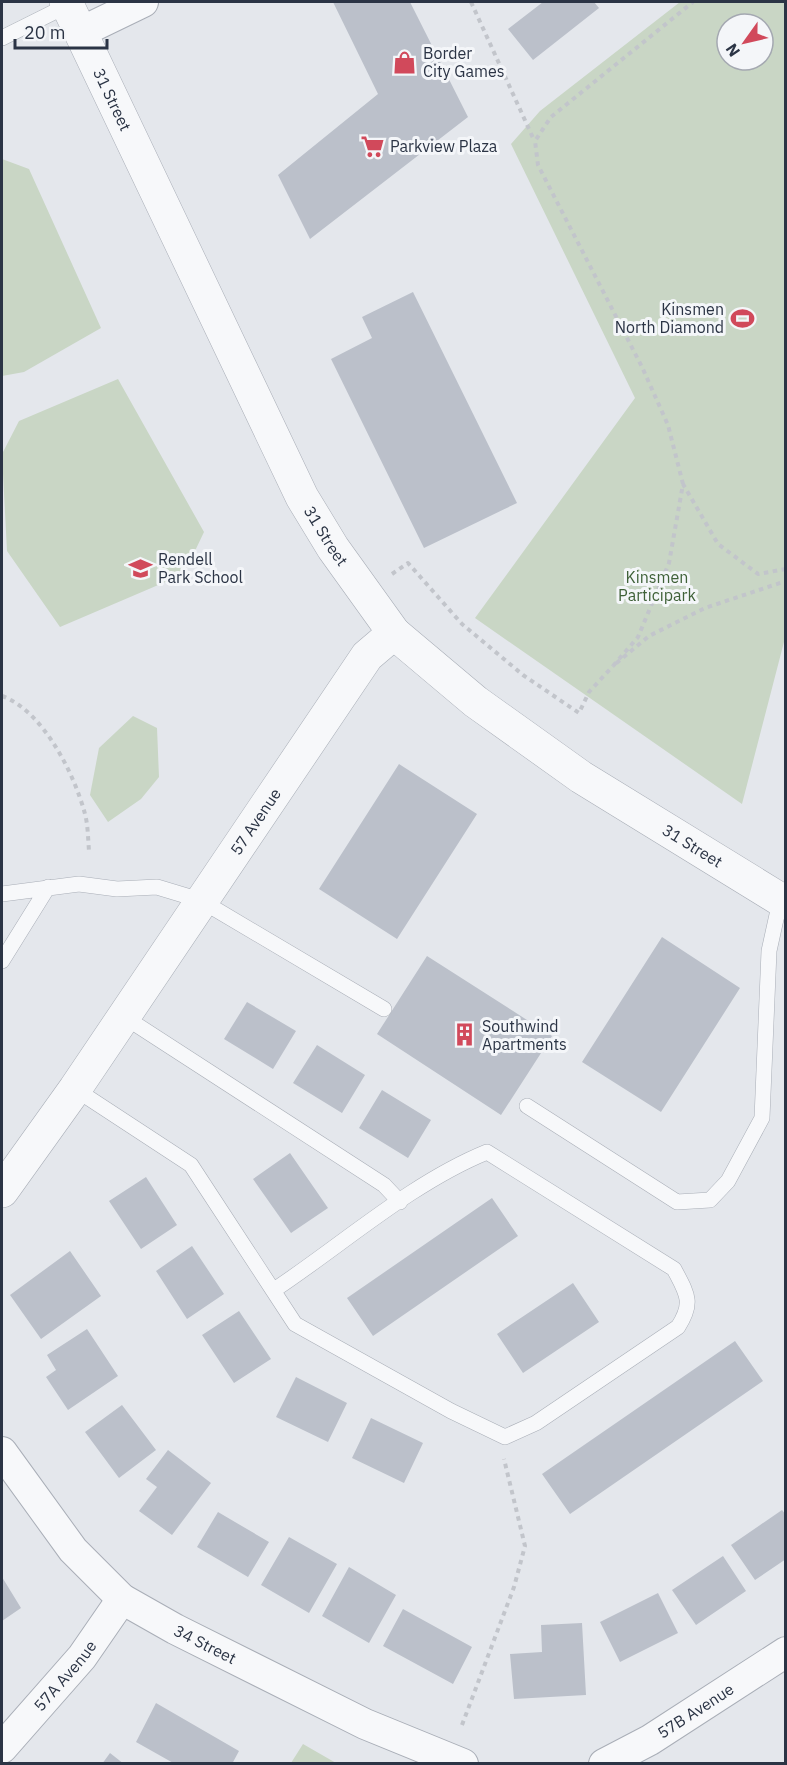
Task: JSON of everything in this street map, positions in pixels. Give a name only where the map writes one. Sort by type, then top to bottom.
[{"type":"street","points":[[72,13],[143,2]]},
{"type":"street","name":"31 Street","points":[[72,13],[302,497],[333,548],[394,633],[476,702],[581,777],[783,902]]},
{"type":"street","name":"57 Avenue","points":[[75,1089],[200,900],[367,656],[394,633]]},
{"type":"street","points":[[2,1191],[75,1089]]},
{"type":"street","name":"34 Street","points":[[2,1452],[74,1550],[122,1599],[175,1629],[365,1724],[463,1764]]},
{"type":"street","name":"57A Avenue","points":[[2,1748],[82,1657],[122,1599]]},
{"type":"street","name":"57B Avenue","points":[[604,1764],[650,1740],[786,1652]]},
{"type":"lane","points":[[2,38],[72,13]]},
{"type":"lane","points":[[2,894],[79,884],[117,889],[157,887],[200,900],[384,1009]]},
{"type":"lane","points":[[2,961],[48,887]]},
{"type":"lane","points":[[527,1106],[677,1202],[710,1200],[728,1181],[762,1118],[769,951],[783,902]]},
{"type":"lane","points":[[123,1016],[384,1185],[400,1202]]},
{"type":"lane","points":[[75,1089],[191,1165],[295,1324],[451,1411],[505,1437],[536,1423],[678,1327],[687,1313],[688,1297],[674,1269],[487,1152],[468,1160],[400,1202],[274,1290]]},
{"type":"path","points":[[471,2],[535,141],[538,165],[642,367],[668,425],[682,484],[718,544],[758,574],[786,569]]},
{"type":"path","points":[[535,141],[551,117],[693,2]]},
{"type":"path","points":[[392,574],[408,563],[462,624],[523,675],[579,712],[589,692],[638,637],[669,563],[682,484]]},
{"type":"path","points":[[613,666],[649,636],[705,608],[786,581]]},
{"type":"path","points":[[2,696],[16,701],[56,745],[86,816],[89,850]]},
{"type":"path","points":[[462,1725],[514,1587],[525,1546],[502,1453]]},
{"type":"green space","name":"Kinsmen Participark","points":[[680,2],[785,2],[785,638],[742,804],[475,618],[635,398],[511,144],[540,111]]},
{"type":"green space","points":[[2,159],[29,169],[101,328],[24,372],[2,376]]},
{"type":"green space","points":[[118,379],[204,532],[184,574],[60,627],[7,551],[2,454],[19,421]]},
{"type":"green space","points":[[133,716],[157,728],[159,777],[141,799],[108,822],[90,795],[99,748]]},
{"type":"green space","points":[[303,1744],[336,1763],[291,1763]]},
{"type":"building","name":"Parkview Plaza","points":[[333,2],[410,2],[468,117],[310,239],[278,175],[378,94]]},
{"type":"building","points":[[543,2],[594,2],[599,8],[533,60],[508,29]]},
{"type":"building","points":[[413,292],[517,503],[424,548],[331,359],[372,338],[362,317]]},
{"type":"building","points":[[399,764],[477,814],[397,939],[319,889]]},
{"type":"building","name":"Southwind Apartments","points":[[662,937],[740,988],[661,1112],[582,1062]]},
{"type":"building","name":"Southwind Apartments","points":[[427,956],[552,1036],[501,1115],[377,1034]]},
{"type":"building","points":[[247,1002],[296,1031],[273,1069],[224,1039]]},
{"type":"building","points":[[317,1045],[365,1075],[342,1113],[293,1083]]},
{"type":"building","points":[[382,1090],[431,1120],[408,1158],[359,1128]]},
{"type":"building","points":[[290,1153],[328,1208],[291,1233],[253,1179]]},
{"type":"building","points":[[146,1177],[177,1225],[141,1249],[109,1201]]},
{"type":"building","points":[[492,1198],[518,1236],[373,1336],[347,1298]]},
{"type":"building","points":[[192,1246],[224,1294],[187,1319],[156,1271]]},
{"type":"building","points":[[70,1251],[101,1296],[41,1339],[10,1295]]},
{"type":"building","points":[[573,1283],[599,1322],[523,1373],[497,1334]]},
{"type":"building","points":[[239,1311],[271,1359],[234,1383],[202,1335]]},
{"type":"building","points":[[87,1329],[118,1376],[68,1410],[46,1377],[56,1370],[47,1355]]},
{"type":"building","points":[[735,1341],[763,1381],[570,1514],[542,1474]]},
{"type":"building","points":[[296,1377],[347,1403],[328,1442],[276,1417]]},
{"type":"building","points":[[122,1405],[156,1450],[119,1478],[85,1432]]},
{"type":"building","points":[[371,1418],[423,1443],[404,1483],[352,1458]]},
{"type":"building","points":[[168,1450],[211,1483],[172,1535],[139,1511],[157,1487],[146,1479]]},
{"type":"building","points":[[782,1510],[786,1515],[786,1559],[755,1580],[731,1545]]},
{"type":"building","points":[[218,1512],[269,1542],[248,1577],[197,1547]]},
{"type":"building","points":[[289,1537],[337,1564],[309,1613],[261,1585]]},
{"type":"building","points":[[723,1556],[746,1591],[696,1625],[672,1590]]},
{"type":"building","points":[[349,1567],[396,1595],[369,1643],[322,1616]]},
{"type":"building","points":[[2,1577],[21,1608],[2,1621]]},
{"type":"building","points":[[658,1593],[678,1633],[620,1662],[600,1622]]},
{"type":"building","points":[[403,1609],[472,1647],[453,1684],[383,1646]]},
{"type":"building","points":[[582,1623],[586,1695],[514,1699],[510,1654],[542,1652],[541,1625]]},
{"type":"building","points":[[156,1703],[239,1751],[232,1764],[175,1764],[136,1742]]},
{"type":"building","points":[[110,1753],[124,1764],[102,1764]]},
{"type":"place","name":"Border City Games","points":[[405,62]]},
{"type":"place","name":"Parkview Plaza","points":[[372,146]]},
{"type":"place","name":"Kinsmen North Diamond","points":[[742,318]]},
{"type":"place","name":"Rendell Park School","points":[[140,568]]},
{"type":"place","name":"Southwind Apartments","points":[[464,1035]]}]
